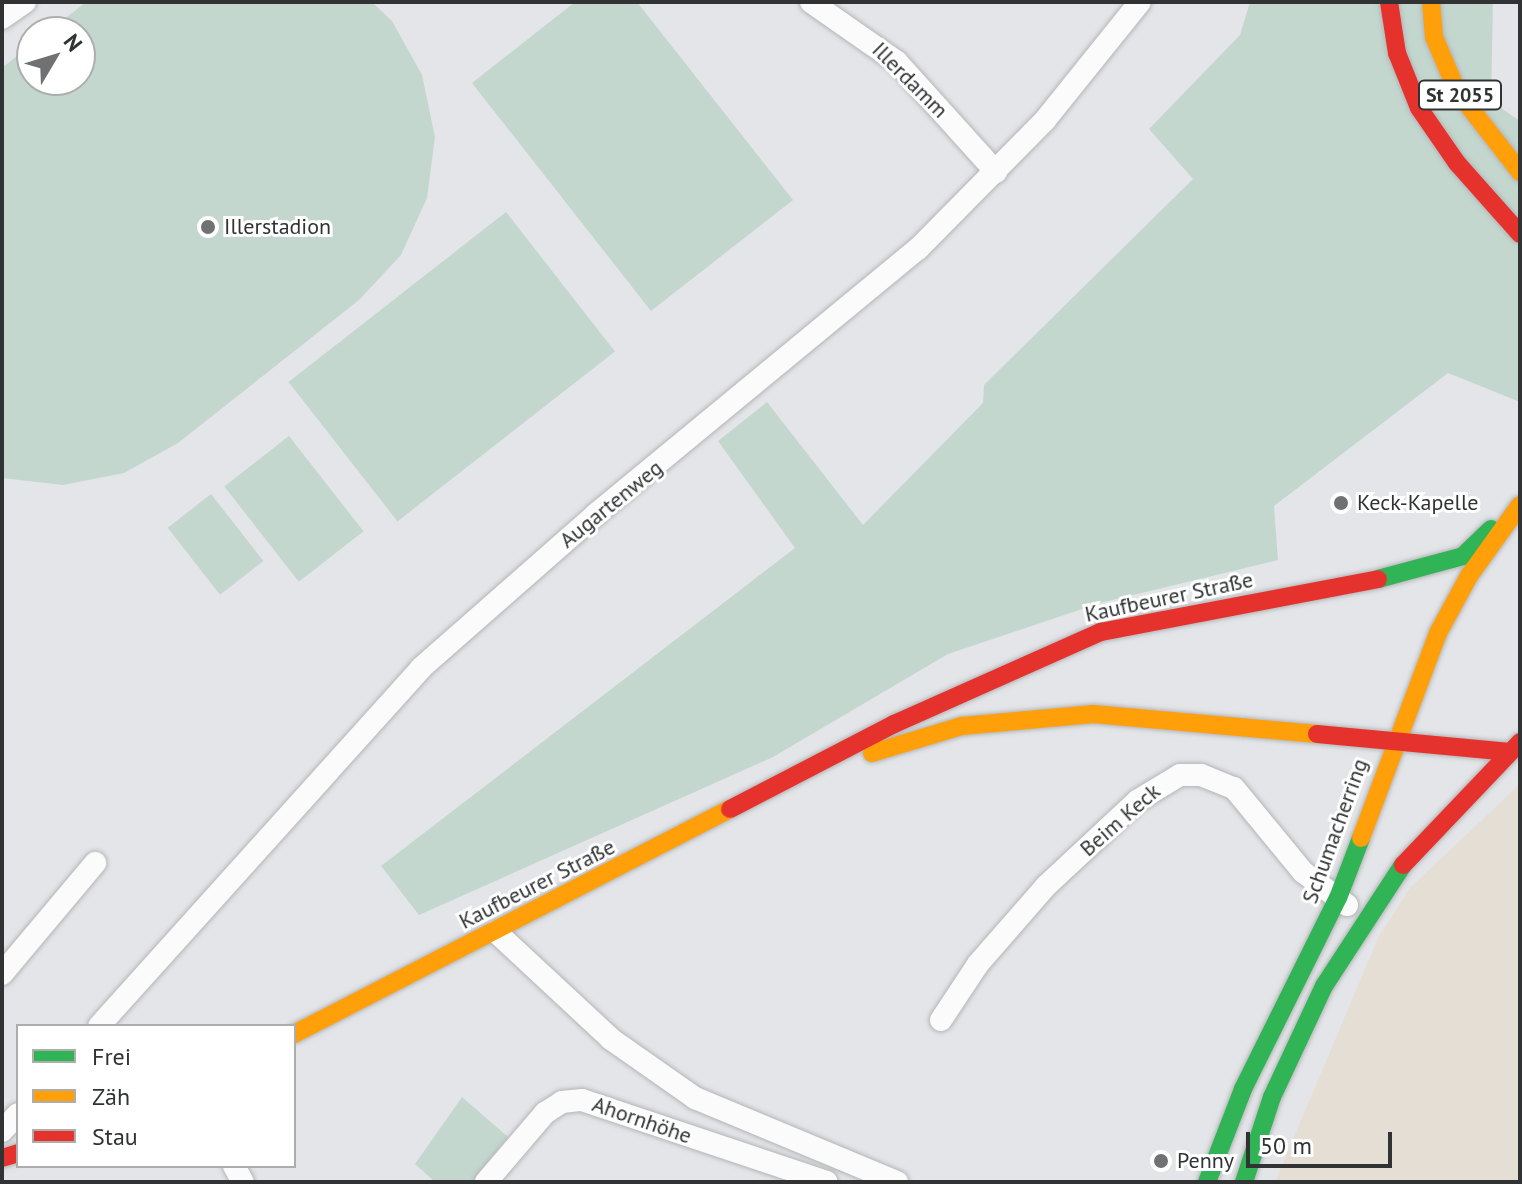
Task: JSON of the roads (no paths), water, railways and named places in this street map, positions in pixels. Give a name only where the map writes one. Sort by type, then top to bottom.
[{"type":"street","points":[[2,18],[25,2]]},
{"type":"street","name":"Illerdamm","points":[[811,2],[853,28],[897,62],[996,172]]},
{"type":"street","name":"Augartenweg","points":[[101,1024],[462,629],[918,249],[996,172],[1140,2]]},
{"type":"street","name":"St 2055","points":[[1389,2],[1397,53],[1419,108],[1475,186],[1520,234]]},
{"type":"street","name":"St 2055","points":[[1431,2],[1434,37],[1457,91],[1520,172]]},
{"type":"street","name":"Schumacherring","points":[[1207,1182],[1243,1089],[1338,898],[1393,742],[1438,633],[1515,511]]},
{"type":"street","name":"Kaufbeurer Straße","points":[[296,1033],[801,777],[894,724],[1101,632],[1430,569],[1463,556],[1486,532],[1515,511]]},
{"type":"street","name":"Kaufbeurer Straße","points":[[801,777],[962,726],[1025,717],[1166,717],[1393,742],[1515,747]]},
{"type":"street","points":[[1244,1182],[1272,1097],[1324,986],[1364,918],[1394,874],[1515,747]]},
{"type":"street","name":"Beim Keck","points":[[941,1020],[978,964],[1046,886],[1137,801],[1180,775],[1201,775],[1234,788],[1303,872],[1364,918]]},
{"type":"street","points":[[2,974],[95,863]]},
{"type":"street","points":[[496,932],[611,1039],[695,1098],[897,1182]]},
{"type":"street","name":"Ahornhöhe","points":[[486,1182],[545,1113],[562,1102],[582,1100],[827,1182]]},
{"type":"street","points":[[2,1131],[16,1116]]},
{"type":"place","name":"Illerstadion","points":[[208,227]]},
{"type":"place","name":"Keck-Kapelle","points":[[1341,503]]},
{"type":"place","name":"Penny","points":[[1161,1161]]}]
